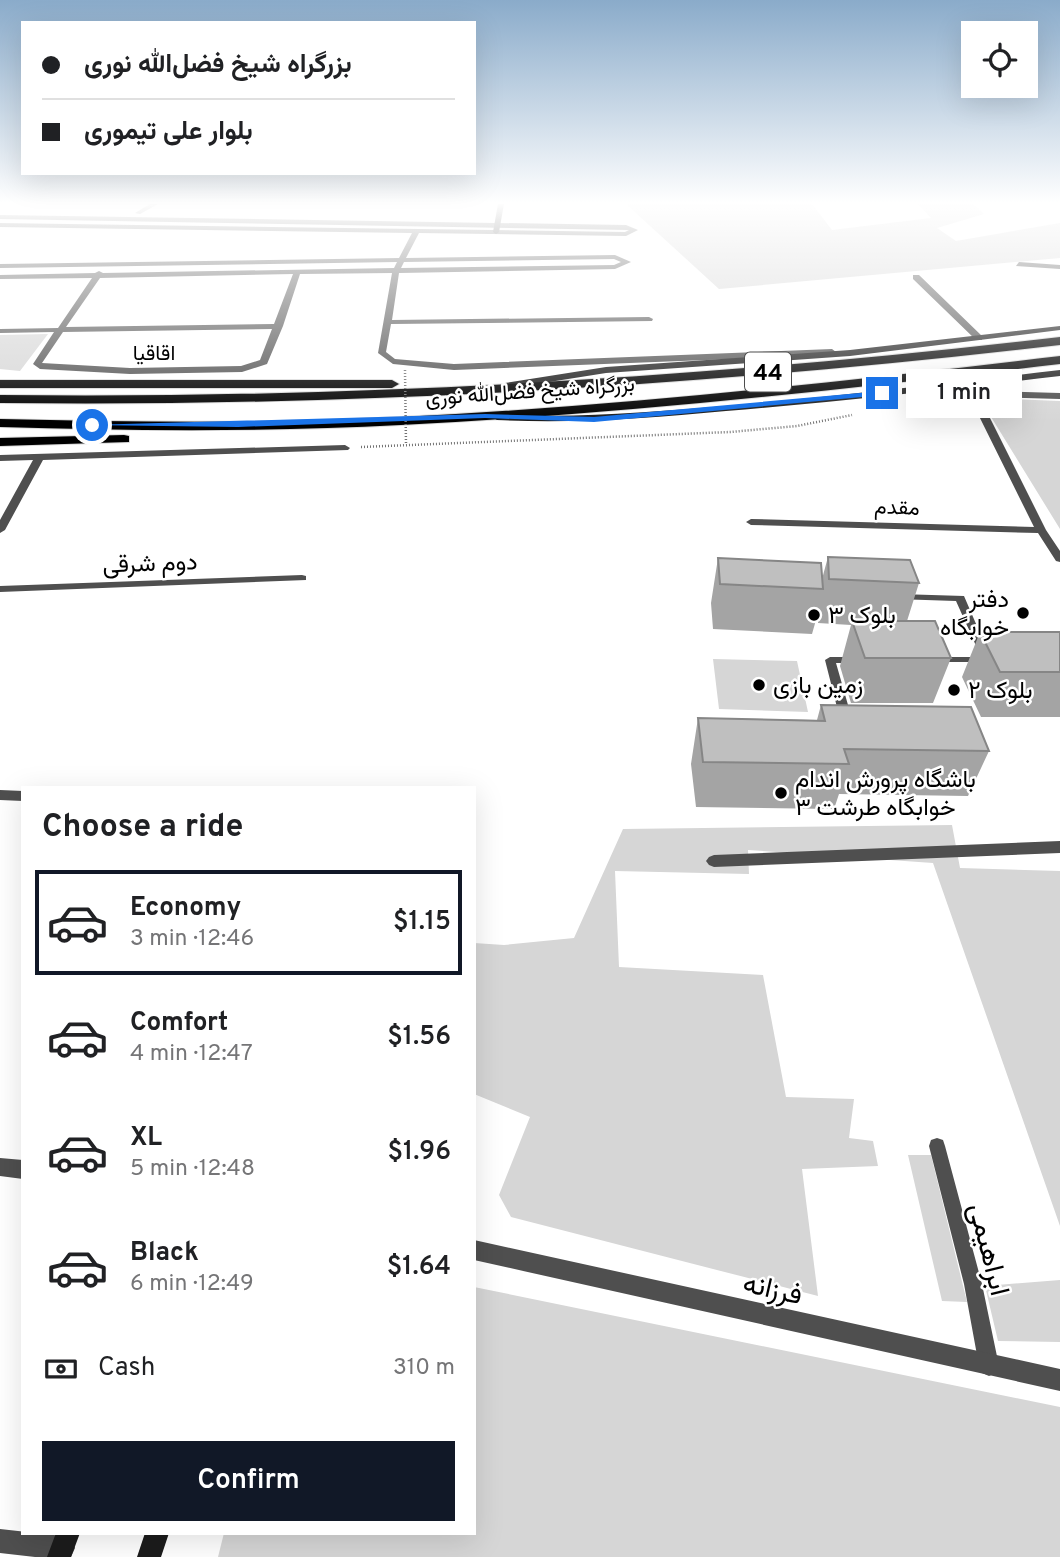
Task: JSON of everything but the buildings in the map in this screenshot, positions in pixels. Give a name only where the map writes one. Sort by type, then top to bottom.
[{"type":"highway","name":"بزرگراه شیخ فضل‌الله نوری","points":[[0,399],[246,400],[474,391],[772,372],[1060,341]]},
{"type":"highway","name":"بزرگراه شیخ فضل‌الله نوری","points":[[0,423],[140,426],[436,419],[786,391],[1060,360]]},
{"type":"highway","points":[[0,373],[143,384]]},
{"type":"highway","points":[[0,384],[373,382],[474,391]]},
{"type":"highway","points":[[0,442],[245,434],[436,419]]},
{"type":"street","points":[[0,277],[33,277]]},
{"type":"street","points":[[60,330],[97,277]]},
{"type":"street","points":[[0,331],[279,326],[296,277]]},
{"type":"street","points":[[395,277],[384,356],[399,362],[454,367],[784,352],[850,353]]},
{"type":"street","points":[[916,277],[979,338]]},
{"type":"street","points":[[387,323],[649,319]]},
{"type":"street","name":"اقاقیا","points":[[60,330],[37,363],[44,367],[130,371],[242,369],[264,362],[279,326]]},
{"type":"street","points":[[474,391],[606,370],[850,353],[1060,328]]},
{"type":"street","points":[[485,416],[594,419],[665,414],[1060,373]]},
{"type":"street","points":[[1060,396],[990,394],[980,408],[1041,530],[1060,559]]},
{"type":"street","points":[[0,458],[345,448]]},
{"type":"street","points":[[0,530],[39,458]]},
{"type":"street","name":"مقدم","points":[[751,522],[1041,530]]},
{"type":"street","name":"دوم شرقی","points":[[0,589],[302,578]]},
{"type":"street","points":[[0,795],[21,796]]},
{"type":"street","points":[[715,861],[1060,847]]},
{"type":"street","points":[[0,1167],[21,1170]]},
{"type":"street","name":"فرزانه","points":[[476,1250],[1060,1380]]},
{"type":"street","points":[[149,1557],[156,1535]]},
{"type":"street","points":[[0,1541],[63,1546]]},
{"type":"lane","points":[[891,597],[960,598],[993,660],[921,660]]},
{"type":"lane","points":[[850,737],[830,660],[869,660]]},
{"type":"lane","name":"ابراهیمی","points":[[937,1146],[973,1284],[989,1366]]},
{"type":"path","points":[[345,448],[406,445],[405,370]]},
{"type":"shaded area","points":[[705,277],[855,277],[719,289]]},
{"type":"shaded area","points":[[48,334],[20,371],[0,369],[0,335]]},
{"type":"shaded area","points":[[1006,399],[1060,401],[1060,529],[988,412]]},
{"type":"shaded area","name":"زمین بازی","points":[[713,659],[797,661],[808,712],[719,709]]},
{"type":"shaded area","points":[[952,825],[960,868],[1060,871],[1060,1226],[933,863],[748,850],[749,874],[615,871],[619,967],[763,975],[786,1097],[854,1099],[849,1138],[873,1141],[878,1166],[802,1169],[818,1296],[511,1217],[499,1195],[530,1117],[476,1095],[476,943],[504,945],[574,938],[623,829]]},
{"type":"shaded area","points":[[908,1155],[931,1155],[967,1302],[942,1301]]},
{"type":"shaded area","points":[[1060,1280],[1060,1342],[998,1341],[985,1286]]},
{"type":"shaded area","points":[[476,1287],[1060,1407],[1060,1557],[218,1557],[224,1535],[476,1535]]},
{"type":"place","name":"دفتر خوابگاه","points":[[1023,613]]},
{"type":"place","name":"بلوک ۳","points":[[814,615]]},
{"type":"place","name":"زمین بازی","points":[[759,685]]},
{"type":"place","name":"بلوک ۲","points":[[954,690]]},
{"type":"place","name":"باشگاه پرورش اندام خوابگاه طرشت ۳","points":[[781,793]]},
{"type":"route","points":[[92,425],[238,425],[485,416],[594,419],[882,393]]}]
